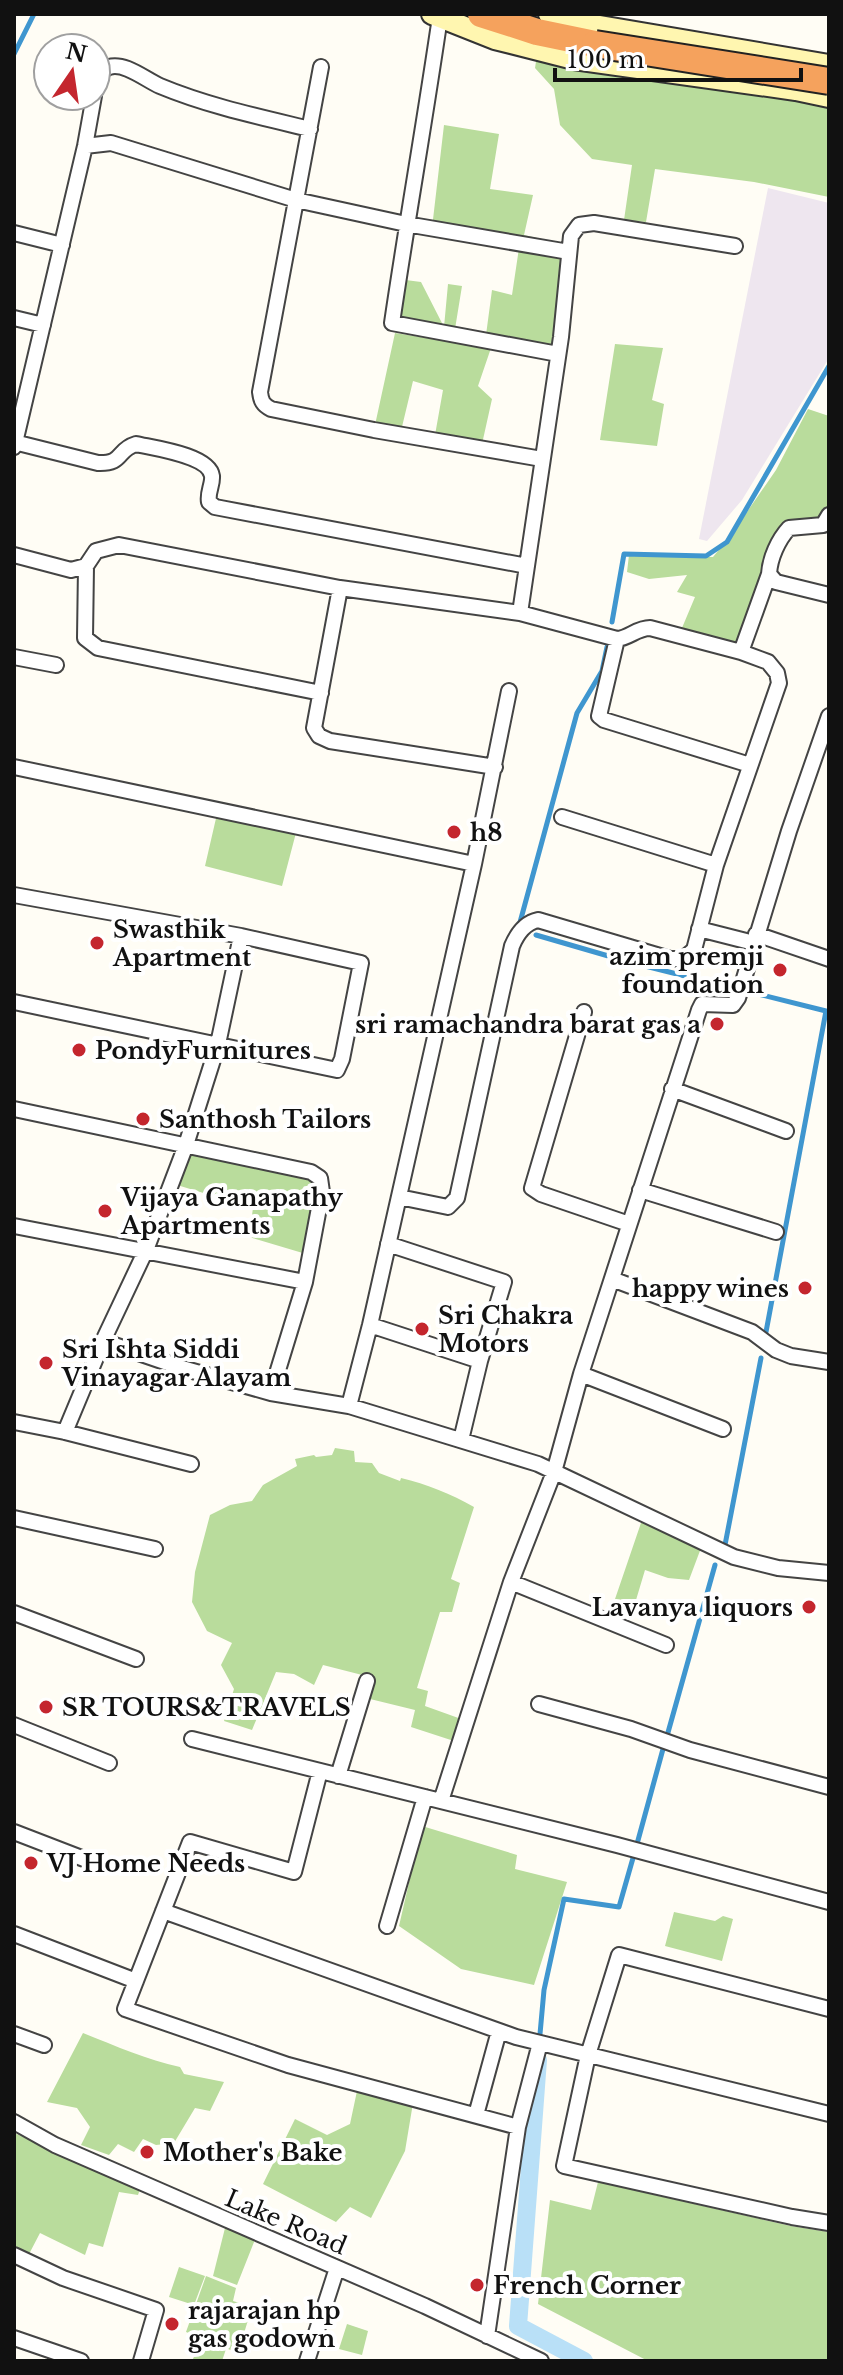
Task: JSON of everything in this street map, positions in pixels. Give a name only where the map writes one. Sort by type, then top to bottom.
[{"type":"highway","points":[[481,14],[537,32],[595,44],[829,81]]},
{"type":"street","points":[[549,14],[594,25],[829,65]]},
{"type":"street","points":[[558,354],[392,323],[425,122],[436,16],[495,39],[574,59],[829,97]]},
{"type":"street","points":[[666,72],[671,38]]},
{"type":"street","points":[[112,67],[120,67],[206,103],[310,129]]},
{"type":"street","points":[[321,67],[260,392],[261,400],[271,409],[542,459]]},
{"type":"street","points":[[91,112],[14,444],[98,463],[110,463],[127,447],[136,444],[197,459],[208,467],[212,476],[209,502],[215,507],[527,566]]},
{"type":"street","points":[[85,146],[111,143],[296,200],[406,224],[569,252]]},
{"type":"street","points":[[520,613],[558,354],[571,236],[579,225],[594,223],[735,246]]},
{"type":"street","points":[[14,233],[62,245]]},
{"type":"street","points":[[14,318],[43,325]]},
{"type":"street","points":[[741,652],[782,536],[789,528],[823,525],[829,515]]},
{"type":"street","points":[[321,693],[98,648],[85,638],[86,566],[96,551],[119,545],[340,588],[520,613],[617,639],[623,639],[639,629],[650,628],[768,662],[777,673],[779,683],[716,865],[694,950],[683,959],[670,959],[538,920],[529,922],[517,934],[512,946],[457,1198],[448,1207],[399,1197]]},
{"type":"street","points":[[14,555],[71,570],[86,566]]},
{"type":"street","points":[[769,574],[776,582],[829,595]]},
{"type":"street","points":[[340,588],[314,728],[319,736],[330,741],[495,767]]},
{"type":"street","points":[[617,639],[599,716],[750,765]]},
{"type":"street","points":[[14,657],[56,665]]},
{"type":"street","points":[[349,1406],[474,864],[509,691]]},
{"type":"street","points":[[441,1801],[511,1582],[554,1472],[581,1374],[702,1004],[733,1005],[738,998],[829,716]]},
{"type":"street","points":[[14,767],[474,864]]},
{"type":"street","points":[[562,817],[716,865]]},
{"type":"street","points":[[14,895],[241,936],[361,963],[342,1059],[337,1070],[14,1002]]},
{"type":"street","points":[[699,929],[755,938],[829,959]]},
{"type":"street","points":[[65,1432],[146,1250],[186,1145],[218,1044],[241,936]]},
{"type":"street","points":[[584,1012],[532,1188],[541,1194],[629,1224]]},
{"type":"street","points":[[672,1089],[786,1131]]},
{"type":"street","points":[[14,1109],[311,1172],[320,1178],[322,1192],[305,1282],[271,1393]]},
{"type":"street","points":[[640,1190],[776,1232]]},
{"type":"street","points":[[14,1226],[305,1282]]},
{"type":"street","points":[[388,1244],[504,1282],[480,1361],[461,1440]]},
{"type":"street","points":[[612,1279],[752,1332],[776,1350],[791,1356],[829,1362]]},
{"type":"street","points":[[370,1325],[480,1361]]},
{"type":"street","points":[[103,1341],[182,1368],[271,1393],[349,1406],[538,1464],[734,1557],[778,1568],[829,1573]]},
{"type":"street","points":[[581,1374],[723,1429]]},
{"type":"street","points":[[14,1422],[191,1464]]},
{"type":"street","points":[[14,1518],[155,1549]]},
{"type":"street","points":[[511,1582],[666,1645]]},
{"type":"street","points":[[16,1618],[136,1659]]},
{"type":"street","points":[[338,1776],[367,1681]]},
{"type":"street","points":[[539,1704],[631,1729],[690,1750],[829,1787]]},
{"type":"street","points":[[14,1725],[109,1763]]},
{"type":"street","points":[[192,1739],[617,1845],[829,1902]]},
{"type":"street","points":[[320,1771],[294,1872],[190,1842],[125,2009],[288,2065],[518,2127]]},
{"type":"street","points":[[387,1926],[425,1797]]},
{"type":"street","points":[[14,1832],[97,1864]]},
{"type":"street","points":[[163,1911],[499,2031],[829,2114]]},
{"type":"street","points":[[14,1934],[136,1981]]},
{"type":"street","points":[[829,2009],[619,1955],[588,2055],[564,2166],[829,2223]]},
{"type":"street","points":[[476,2115],[499,2031]]},
{"type":"street","points":[[14,2034],[44,2045]]},
{"type":"street","points":[[487,2336],[518,2127],[540,2043]]},
{"type":"street","name":"Lake Road","points":[[14,2122],[55,2145],[425,2306],[541,2361]]},
{"type":"street","points":[[14,2255],[63,2278],[156,2310],[141,2361]]},
{"type":"street","points":[[307,2361],[337,2268]]},
{"type":"street","points":[[14,2338],[81,2361]]},
{"type":"shaded area","points":[[768,188],[829,203],[829,358],[742,500],[707,541],[699,539]]},
{"type":"green space","points":[[537,55],[829,99],[829,197],[754,182],[655,169],[646,222],[624,220],[632,165],[592,159],[560,125],[554,89],[535,68]]},
{"type":"green space","points":[[444,125],[499,134],[490,189],[533,195],[524,235],[564,244],[432,228]]},
{"type":"green space","points":[[519,248],[568,254],[555,354],[392,323],[398,279],[421,282],[444,327],[448,284],[462,286],[455,329],[486,335],[492,290],[512,295]]},
{"type":"green space","points":[[395,333],[491,348],[478,386],[492,399],[482,444],[435,435],[443,390],[413,381],[401,431],[375,425]]},
{"type":"green space","points":[[615,344],[663,348],[652,400],[664,404],[657,446],[600,440]]},
{"type":"green space","points":[[808,409],[829,416],[829,515],[789,528],[749,629],[734,645],[679,635],[695,597],[677,592],[687,575],[649,579],[627,572],[629,555],[713,557],[776,470]]},
{"type":"green space","points":[[217,814],[297,829],[282,886],[205,866]]},
{"type":"green space","points":[[193,1151],[317,1181],[306,1254],[249,1237],[253,1208],[177,1185]]},
{"type":"green space","points":[[335,1448],[354,1451],[355,1462],[372,1463],[379,1473],[400,1481],[401,1478],[429,1486],[474,1507],[451,1579],[460,1583],[452,1612],[440,1612],[417,1688],[428,1691],[425,1706],[464,1720],[457,1742],[411,1727],[415,1710],[366,1698],[370,1677],[323,1665],[314,1685],[294,1674],[276,1672],[252,1730],[224,1721],[234,1689],[221,1665],[232,1643],[207,1631],[192,1602],[195,1572],[210,1515],[230,1505],[252,1501],[263,1485],[297,1466],[295,1459],[332,1455]]},
{"type":"green space","points":[[642,1520],[701,1548],[689,1580],[668,1578],[645,1570],[633,1610],[614,1602]]},
{"type":"green space","points":[[422,1826],[517,1855],[515,1869],[567,1882],[534,1985],[461,1969],[399,1926]]},
{"type":"green space","points":[[674,1912],[715,1921],[723,1916],[733,1919],[722,1961],[665,1946]]},
{"type":"green space","points":[[83,2033],[144,2057],[180,2067],[184,2074],[224,2082],[210,2111],[195,2108],[174,2143],[156,2145],[143,2139],[134,2152],[118,2144],[109,2155],[81,2145],[90,2127],[77,2108],[47,2102]]},
{"type":"green space","points":[[357,2091],[413,2103],[405,2151],[371,2218],[350,2207],[336,2222],[263,2184],[295,2119],[327,2135],[350,2124]]},
{"type":"green space","points":[[14,2133],[141,2186],[138,2195],[119,2192],[103,2247],[89,2243],[85,2255],[40,2233],[28,2256],[14,2248]]},
{"type":"green space","points":[[598,2182],[829,2232],[829,2361],[648,2361],[538,2304],[550,2200],[591,2210]]},
{"type":"green space","points":[[226,2224],[256,2237],[237,2285],[213,2276]]},
{"type":"green space","points":[[179,2267],[205,2276],[194,2305],[169,2297]]},
{"type":"green space","points":[[206,2276],[236,2288],[233,2301],[252,2307],[238,2353],[186,2332]]},
{"type":"green space","points":[[347,2324],[368,2331],[362,2355],[339,2349]]},
{"type":"green space","points":[[202,2340],[226,2349],[222,2361],[192,2361]]},
{"type":"waterway","points":[[14,54],[34,14]]},
{"type":"waterway","points":[[612,622],[624,554],[706,556],[727,542],[829,366]]},
{"type":"waterway","points":[[519,926],[577,713],[602,671],[607,647]]},
{"type":"waterway","points":[[536,935],[725,986]]},
{"type":"waterway","points":[[746,991],[826,1011],[766,1332]]},
{"type":"waterway","points":[[725,1545],[761,1358]]},
{"type":"waterway","points":[[667,1736],[715,1565]]},
{"type":"waterway","points":[[637,1844],[663,1749]]},
{"type":"waterway","points":[[540,2034],[544,1990],[564,1899],[619,1907],[633,1858]]},
{"type":"waterway","points":[[538,2060],[518,2326],[584,2361]]},
{"type":"place","name":"h8","points":[[454,832]]},
{"type":"place","name":"Swasthik Apartment","points":[[97,943]]},
{"type":"place","name":"azim premji foundation","points":[[780,970]]},
{"type":"place","name":"sri ramachandra barat gas a","points":[[717,1024]]},
{"type":"place","name":"PondyFurnitures","points":[[79,1050]]},
{"type":"place","name":"Santhosh Tailors","points":[[143,1119]]},
{"type":"place","name":"Vijaya Ganapathy Apartments","points":[[105,1211]]},
{"type":"place","name":"happy wines","points":[[805,1288]]},
{"type":"place","name":"Sri Chakra Motors","points":[[422,1329]]},
{"type":"place","name":"Sri Ishta Siddi Vinayagar Alayam","points":[[46,1363]]},
{"type":"place","name":"Lavanya liquors","points":[[809,1607]]},
{"type":"place","name":"SR TOURS&TRAVELS","points":[[46,1707]]},
{"type":"place","name":"VJ Home Needs","points":[[31,1863]]},
{"type":"place","name":"Mother's Bake","points":[[147,2152]]},
{"type":"place","name":"French Corner","points":[[477,2285]]},
{"type":"place","name":"rajarajan hp gas godown","points":[[172,2324]]}]
